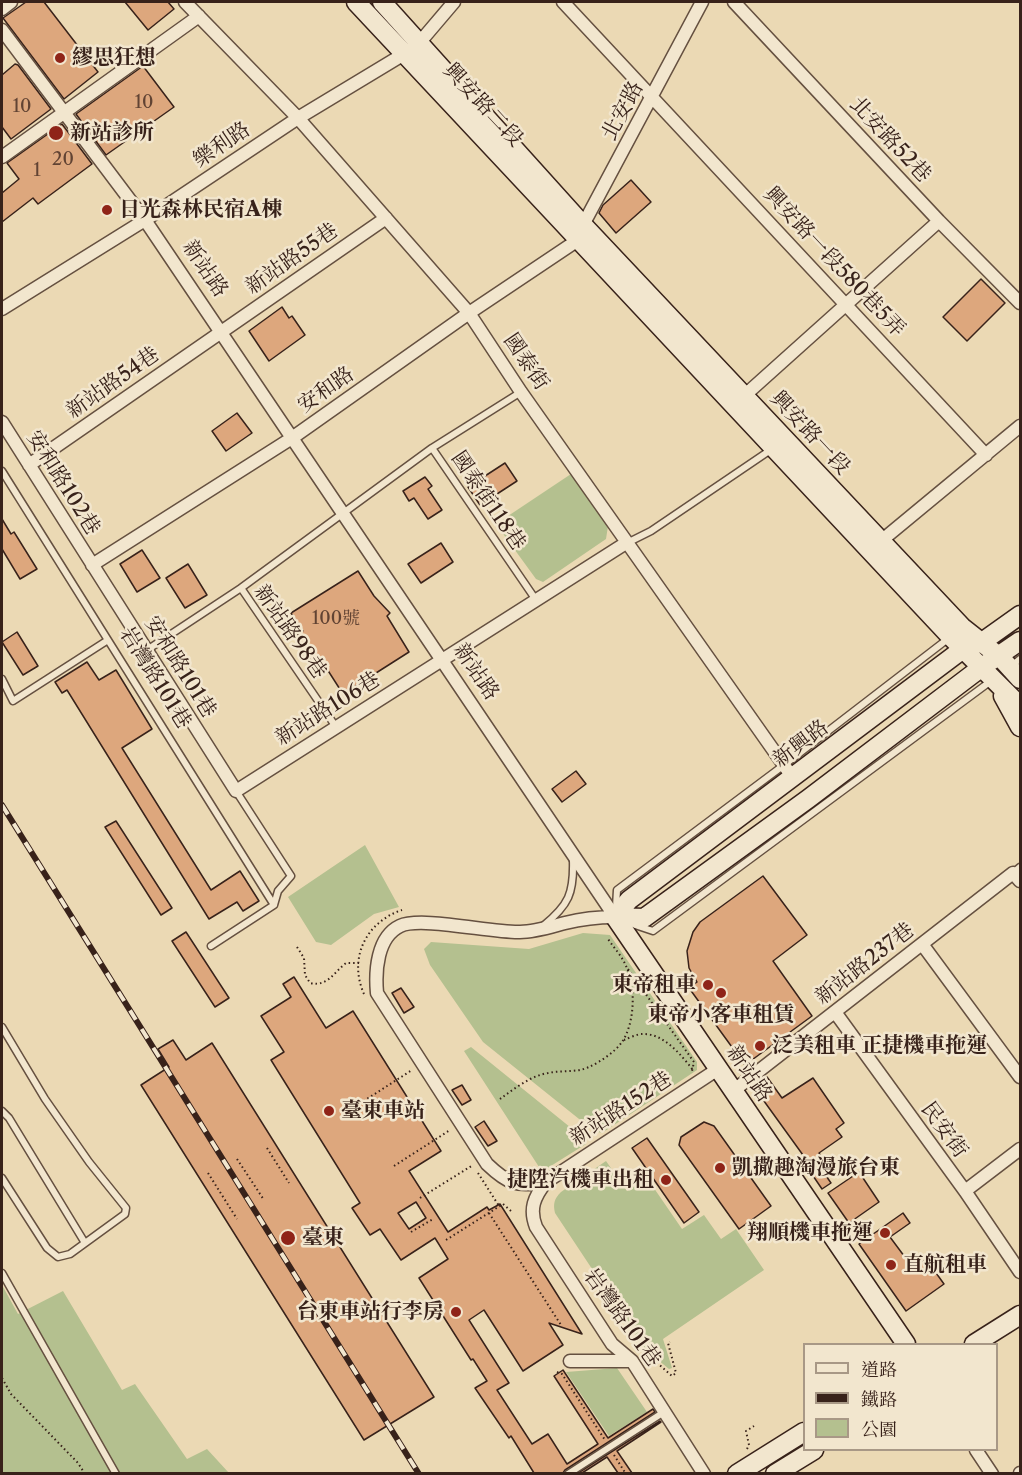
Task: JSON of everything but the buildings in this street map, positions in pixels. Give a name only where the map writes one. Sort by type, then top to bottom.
[{"type":"street","points":[[2,9],[11,2]]},
{"type":"street","name":"國泰街","points":[[185,2],[298,118],[469,313],[521,392],[788,772]]},
{"type":"street","name":"興安路二段","points":[[356,2],[404,54],[580,232]]},
{"type":"street","name":"興安路二段","points":[[382,2],[420,42],[580,232]]},
{"type":"street","name":"樂利路","points":[[2,309],[145,220],[298,118],[404,54],[420,42],[454,2]]},
{"type":"street","name":"興安路一段580巷5弄","points":[[563,2],[986,455]]},
{"type":"street","name":"北安路","points":[[580,232],[702,2]]},
{"type":"street","name":"北安路52巷","points":[[734,2],[939,221],[1020,303]]},
{"type":"street","points":[[2,157],[199,16]]},
{"type":"street","name":"新站路","points":[[2,30],[62,113],[145,220],[573,857],[905,1343]]},
{"type":"street","name":"新站路55巷","points":[[220,333],[386,218]]},
{"type":"street","points":[[744,396],[939,221]]},
{"type":"street","name":"安和路","points":[[92,565],[292,438],[580,232]]},
{"type":"street","name":"興安路一段","points":[[580,232],[744,396],[881,540],[988,673],[1020,706]]},
{"type":"street","name":"興安路一段","points":[[580,232],[773,448],[958,637]]},
{"type":"street","name":"新站路54巷","points":[[29,465],[220,333]]},
{"type":"street","name":"安和路102巷","points":[[2,422],[92,565]]},
{"type":"street","points":[[881,540],[1020,426]]},
{"type":"street","name":"新站路106巷","points":[[236,790],[626,543]]},
{"type":"street","name":"安和路101巷","points":[[92,565],[236,790]]},
{"type":"street","name":"新興路","points":[[615,917],[629,900],[958,637],[982,642],[1020,615]]},
{"type":"street","points":[[1014,667],[1020,641]]},
{"type":"street","points":[[982,642],[1014,667]]},
{"type":"street","points":[[546,1182],[515,1185],[502,1178],[487,1164],[377,993],[378,957],[390,934],[400,926],[425,924],[518,933],[592,918],[644,918],[812,805],[988,673],[1014,667]]},
{"type":"street","name":"興安路一段","points":[[988,673],[1020,727]]},
{"type":"street","name":"新站路237巷","points":[[733,1091],[922,944],[1018,874]]},
{"type":"street","points":[[922,944],[1020,1077]]},
{"type":"street","name":"民安街","points":[[835,1012],[965,1191],[1020,1272]]},
{"type":"street","name":"新站路152巷","points":[[546,1182],[718,1069]]},
{"type":"street","points":[[965,1191],[1020,1149]]},
{"type":"street","name":"岩灣路101巷","points":[[546,1182],[537,1193],[532,1208],[536,1227],[612,1344],[637,1358],[664,1412],[704,1473]]},
{"type":"street","points":[[976,1343],[1020,1315]]},
{"type":"street","points":[[570,1361],[637,1358]]},
{"type":"street","points":[[747,1466],[803,1432]]},
{"type":"street","points":[[775,1473],[811,1451]]},
{"type":"street","points":[[977,1451],[992,1473]]},
{"type":"lane","name":"國泰街118巷","points":[[521,392],[432,448],[536,600]]},
{"type":"lane","points":[[241,588],[432,448]]},
{"type":"lane","points":[[626,543],[651,531],[773,448]]},
{"type":"lane","name":"岩灣路101巷","points":[[2,471],[274,906]]},
{"type":"lane","name":"新站路98巷","points":[[147,651],[241,588],[336,727]]},
{"type":"lane","points":[[2,679],[14,701],[108,640]]},
{"type":"lane","points":[[211,946],[274,906],[278,891],[291,876],[236,790]]},
{"type":"lane","points":[[536,931],[558,913],[569,899],[574,876],[573,857]]},
{"type":"lane","points":[[2,1027],[45,1099],[89,1162],[126,1209],[125,1214],[70,1254],[58,1257],[47,1248],[2,1179]]},
{"type":"lane","points":[[2,1111],[9,1118],[85,1243]]},
{"type":"lane","points":[[2,1273],[116,1473]]},
{"type":"lane","points":[[568,1473],[664,1412]]},
{"type":"path","points":[[608,939],[694,1062],[693,1070],[684,1076]]},
{"type":"path","points":[[297,947],[304,958],[305,975],[310,983],[322,983],[336,974],[346,963],[359,963]]},
{"type":"path","points":[[624,1040],[633,1010],[633,987],[627,967]]},
{"type":"path","points":[[500,1099],[537,1076],[549,1072],[570,1072],[589,1068],[624,1040],[642,1034],[667,1042],[693,1070]]},
{"type":"path","points":[[356,1106],[412,1070]]},
{"type":"path","points":[[394,1167],[450,1130]]},
{"type":"path","points":[[267,1148],[289,1183]]},
{"type":"path","points":[[237,1159],[264,1200]]},
{"type":"path","points":[[420,1198],[472,1165]]},
{"type":"path","points":[[208,1173],[237,1219]]},
{"type":"path","points":[[446,1240],[503,1204],[511,1211]]},
{"type":"path","points":[[489,1213],[561,1325]]},
{"type":"path","points":[[411,1232],[433,1219]]},
{"type":"path","points":[[637,1358],[646,1353],[672,1376],[676,1373],[668,1343],[670,1341]]},
{"type":"path","points":[[557,1372],[562,1374],[626,1473]]},
{"type":"path","points":[[2,1378],[10,1394],[78,1463],[85,1473]]},
{"type":"path","points":[[747,1466],[749,1445],[746,1431],[754,1425]]},
{"type":"green space","points":[[571,474],[608,526],[606,539],[543,582],[536,579],[496,524]]},
{"type":"green space","points":[[365,845],[399,907],[374,914],[331,945],[316,942],[288,897]]},
{"type":"green space","points":[[583,933],[610,935],[697,1062],[697,1070],[602,1133],[594,1131],[483,1042],[430,965],[424,949],[431,942],[529,949]]},
{"type":"green space","points":[[471,1047],[586,1140],[586,1144],[546,1169],[539,1167],[464,1051]]},
{"type":"green space","points":[[606,1161],[627,1191],[647,1178],[682,1229],[704,1215],[721,1239],[736,1229],[764,1270],[663,1339],[672,1368],[669,1369],[645,1349],[555,1213],[555,1202],[561,1192]]},
{"type":"green space","points":[[2,1285],[18,1314],[63,1291],[122,1390],[135,1384],[187,1459],[207,1449],[229,1473],[2,1473]]},
{"type":"green space","points":[[617,1368],[647,1412],[609,1436],[566,1372]]},
{"type":"railway","points":[[2,805],[419,1474]]},
{"type":"place","name":"繆思狂想","points":[[60,58]]},
{"type":"place","name":"新站診所","points":[[56,133]]},
{"type":"place","name":"日光森林民宿A棟","points":[[107,210]]},
{"type":"place","name":"東帝租車","points":[[708,985]]},
{"type":"place","name":"東帝小客車租賃","points":[[721,993]]},
{"type":"place","name":"泛美租車 正捷機車拖運","points":[[760,1046]]},
{"type":"place","name":"臺東車站","points":[[329,1111]]},
{"type":"place","name":"凱撒趣淘漫旅台東","points":[[720,1168]]},
{"type":"place","name":"捷陞汽機車出租","points":[[666,1180]]},
{"type":"place","name":"翔順機車拖運","points":[[885,1233]]},
{"type":"place","name":"臺東","points":[[288,1238]]},
{"type":"place","name":"直航租車","points":[[891,1265]]},
{"type":"place","name":"台東車站行李房","points":[[456,1312]]}]
